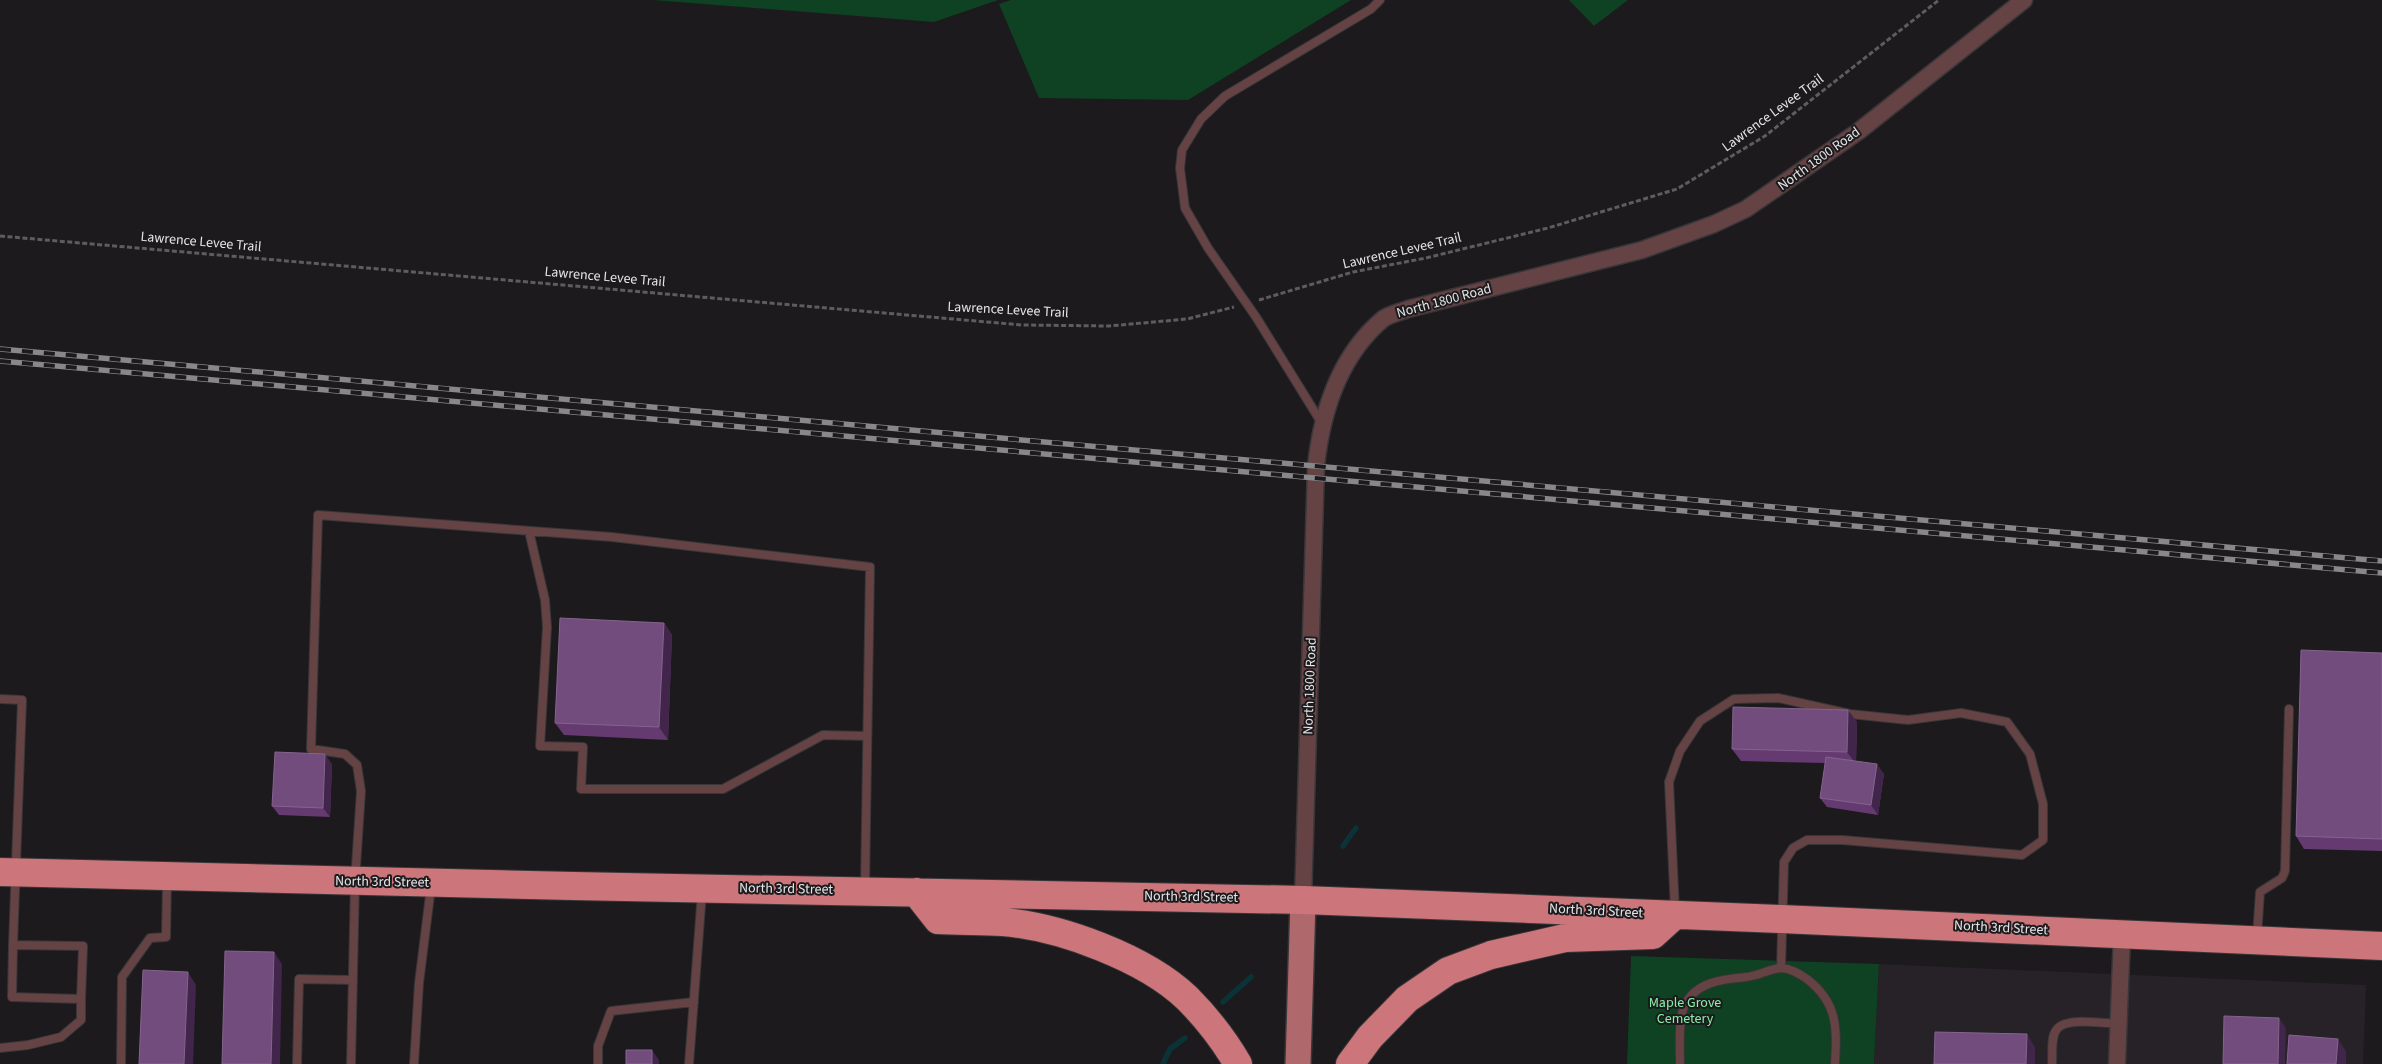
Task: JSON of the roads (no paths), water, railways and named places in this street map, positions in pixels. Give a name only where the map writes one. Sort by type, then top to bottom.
[{"type":"highway","name":"North 3rd Street","points":[[9,872],[432,883],[1303,900],[1781,918],[2382,946]]},
{"type":"highway","points":[[916,892],[938,920],[1004,922],[1063,933],[1105,948],[1156,976],[1186,997],[1207,1019],[1238,1064]]},
{"type":"highway","points":[[1350,1064],[1370,1037],[1407,999],[1448,971],[1492,955],[1565,938],[1653,935],[1675,914]]},
{"type":"main road","points":[[1298,1064],[1303,900]]},
{"type":"street","name":"North 1800 Road","points":[[1303,900],[1315,477],[1322,424],[1334,384],[1354,350],[1385,318],[1408,309],[1642,250],[1691,233],[1746,209],[1859,131],[2024,0]]},
{"type":"street","points":[[2116,1064],[2122,934]]},
{"type":"lane","points":[[1322,424],[1247,304],[1208,248],[1185,208],[1180,168],[1182,150],[1201,119],[1225,96],[1371,9],[1380,0]]},
{"type":"lane","points":[[351,1064],[355,881],[361,791],[357,765],[345,754],[311,749],[318,515],[612,536],[870,567],[864,891]]},
{"type":"lane","points":[[529,531],[545,600],[546,627],[540,746],[583,747],[581,789],[723,789],[823,735],[867,736]]},
{"type":"lane","points":[[0,698],[22,700],[9,872],[13,945],[12,997],[81,999]]},
{"type":"lane","points":[[1675,914],[1669,782],[1680,751],[1700,721],[1734,699],[1778,698],[1850,714],[1908,720],[1961,712],[2007,722],[2030,754],[2043,804],[2043,840],[2022,855],[1842,840],[1807,840],[1793,848],[1784,862],[1781,968]]},
{"type":"lane","points":[[2257,940],[2260,892],[2282,878],[2285,871],[2289,709]]},
{"type":"lane","points":[[121,1064],[122,977],[150,938],[166,937],[167,876]]},
{"type":"lane","points":[[414,1064],[419,983],[432,883]]},
{"type":"lane","points":[[689,1064],[702,887]]},
{"type":"lane","points":[[0,1048],[28,1045],[61,1037],[81,1020],[83,946],[13,945]]},
{"type":"lane","points":[[1680,1064],[1684,1007],[1697,990],[1716,980],[1755,976],[1781,968],[1790,969],[1804,976],[1817,987],[1831,1008],[1837,1028],[1835,1064]]},
{"type":"lane","points":[[297,1064],[299,979],[353,980]]},
{"type":"lane","points":[[598,1064],[598,1046],[610,1011],[694,1002]]},
{"type":"lane","points":[[2052,1064],[2053,1038],[2057,1028],[2068,1022],[2118,1024]]},
{"type":"waterway","points":[[1343,846],[1356,828]]},
{"type":"waterway","points":[[1223,1002],[1251,977]]},
{"type":"waterway","points":[[1163,1064],[1170,1049],[1185,1038]]},
{"type":"railway","points":[[0,349],[2382,561]]},
{"type":"railway","points":[[0,361],[2382,573]]},
{"type":"park label","name":"Maple Grove Cemetery","points":[[1685,1012]]}]
